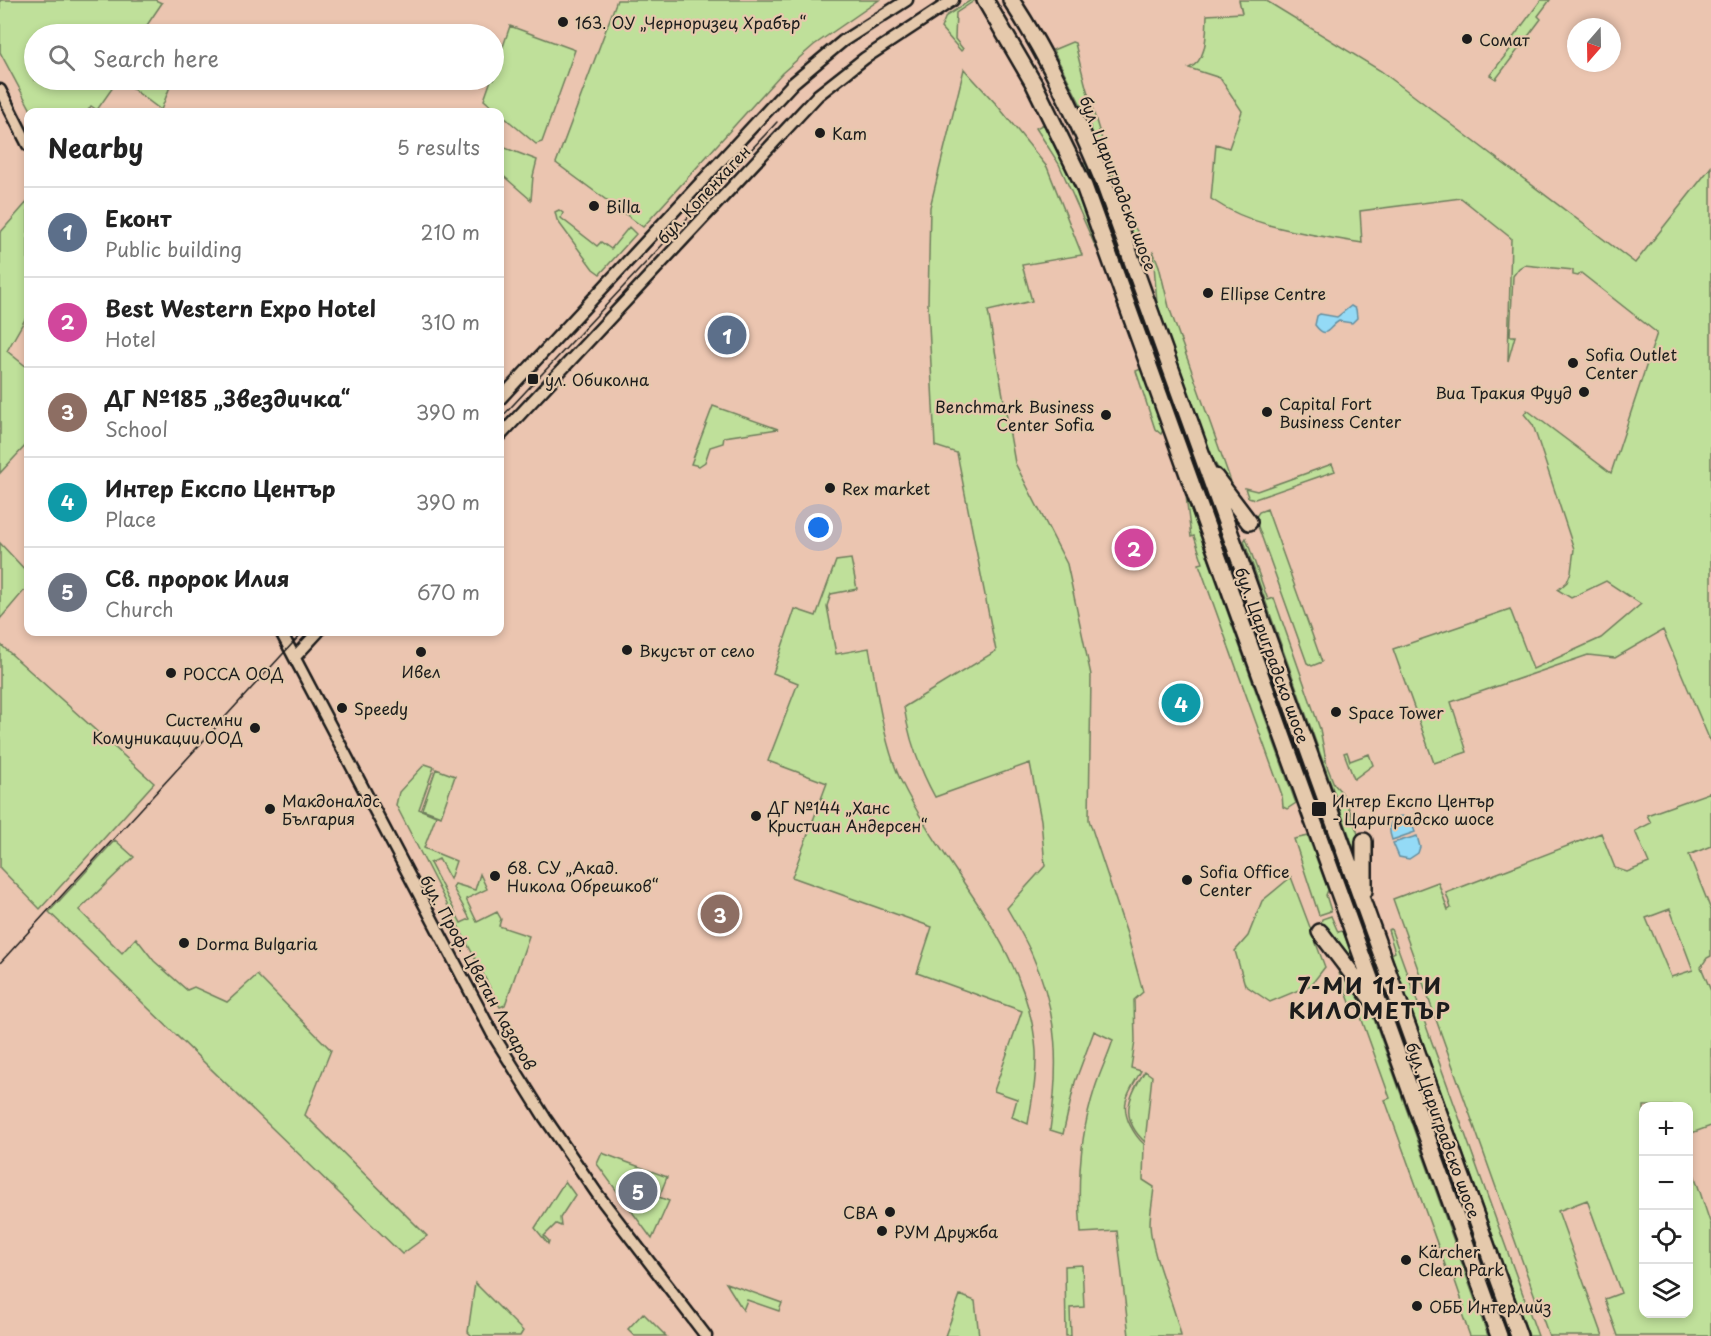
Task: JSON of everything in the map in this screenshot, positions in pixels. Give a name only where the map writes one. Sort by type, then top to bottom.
[{"type":"highway","name":"бул. Цариградско шосе","points":[[985,0],[1052,119],[1084,186],[1499,1336]]},
{"type":"highway","name":"бул. Цариградско шосе","points":[[1011,0],[1073,109],[1104,183],[1519,1336]]},
{"type":"highway","points":[[1203,459],[1250,522]]},
{"type":"highway","points":[[1364,841],[1365,909]]},
{"type":"highway","points":[[1320,932],[1382,1012]]},
{"type":"main road","name":"бул. Копенхаген","points":[[504,395],[793,82],[843,41],[907,0]]},
{"type":"main road","name":"бул. Копенхаген","points":[[504,432],[798,114],[841,75],[953,0]]},
{"type":"main road","points":[[0,90],[24,137]]},
{"type":"main road","name":"бул. Проф. Цветан Лазаров","points":[[285,636],[492,1033],[545,1118],[598,1195],[706,1336]]},
{"type":"main road","points":[[295,657],[314,636]]},
{"type":"green space","points":[[0,0],[155,0],[162,3],[148,24],[24,24],[24,90],[111,90],[98,108],[91,106],[90,108],[30,108],[0,52]]},
{"type":"green space","points":[[617,0],[879,0],[814,45],[782,73],[643,227],[556,163]]},
{"type":"green space","points":[[971,0],[974,1],[956,13],[955,39],[963,49],[961,51],[941,28],[946,16]]},
{"type":"green space","points":[[1239,0],[1265,0],[1381,71],[1635,263],[1711,167],[1711,743],[1663,630],[1615,658],[1588,655],[1451,702],[1467,752],[1434,763],[1393,649],[1510,609],[1533,669],[1601,638],[1641,604],[1606,581],[1571,598],[1558,590],[1567,582],[1571,572],[1574,549],[1533,425],[1524,414],[1527,410],[1611,473],[1657,333],[1581,273],[1578,276],[1573,275],[1573,270],[1524,265],[1513,276],[1510,336],[1515,336],[1508,361],[1511,238],[1461,198],[1360,211],[1362,243],[1264,224],[1211,199],[1216,144],[1229,148],[1242,111],[1220,78],[1189,68],[1200,59],[1203,53],[1207,15],[1242,13]]},
{"type":"green space","points":[[1541,0],[1550,0],[1538,16],[1541,19],[1496,79],[1490,75],[1516,42],[1512,39]]},
{"type":"green space","points":[[510,26],[575,50],[542,142],[536,144],[504,117],[504,108],[493,108],[484,100],[488,90],[504,90],[504,44]]},
{"type":"green space","points":[[1072,42],[1075,43],[1105,149],[1130,218],[1145,248],[1144,262],[1081,105],[1053,50]]},
{"type":"green space","points":[[964,69],[997,105],[1047,167],[1082,255],[1022,265],[1032,301],[988,311],[1015,463],[1067,564],[1091,675],[1089,820],[1127,934],[1143,992],[1134,1000],[1135,1041],[1131,1068],[1141,1071],[1127,1097],[1126,1110],[1131,1128],[1144,1144],[1143,1180],[1154,1187],[1150,1219],[1151,1237],[1181,1336],[1129,1336],[1117,1231],[1081,1233],[1079,1197],[1083,1141],[1095,1088],[1113,1040],[1094,1031],[1075,1082],[1063,1134],[1050,1130],[1055,1085],[1055,1042],[1048,1000],[1033,957],[1007,908],[1045,866],[1041,820],[1030,763],[935,797],[915,753],[904,707],[996,651],[957,453],[935,446],[928,304],[930,207]]},
{"type":"green space","points":[[134,90],[169,90],[162,108],[158,108]]},
{"type":"green space","points":[[1044,124],[1074,183],[1096,248],[1059,164],[1036,128]]},
{"type":"green space","points":[[504,148],[537,160],[531,200],[504,176]]},
{"type":"green space","points":[[1088,162],[1197,462],[1195,465],[1192,464],[1083,164]]},
{"type":"green space","points":[[24,206],[24,321],[7,351],[24,365],[24,447],[0,473],[0,233]]},
{"type":"green space","points":[[559,210],[563,213],[561,218],[597,246],[601,242],[611,249],[629,227],[636,234],[600,274],[593,269],[557,220],[555,212]]},
{"type":"green space","points":[[1153,251],[1169,307],[1234,490],[1227,486],[1210,453],[1157,304]]},
{"type":"green space","points":[[1141,369],[1161,422],[1163,430],[1161,434],[1155,429],[1136,371]]},
{"type":"green space","points":[[713,406],[778,429],[724,437],[723,443],[710,447],[705,462],[699,466],[691,464]]},
{"type":"green space","points":[[1332,464],[1335,471],[1255,499],[1248,497],[1245,488],[1257,491]]},
{"type":"green space","points":[[1202,482],[1512,1336],[1505,1336],[1200,484]]},
{"type":"green space","points":[[1186,496],[1296,803],[1287,809],[1283,807],[1282,795],[1199,564],[1203,563],[1194,536],[1191,537]]},
{"type":"green space","points":[[1267,509],[1322,662],[1312,666],[1307,663],[1255,518],[1259,512]]},
{"type":"green space","points":[[1246,538],[1268,600],[1274,598],[1320,729],[1327,766],[1334,784],[1342,793],[1350,811],[1358,834],[1360,855],[1357,857],[1244,541]]},
{"type":"green space","points":[[0,543],[24,569],[24,591],[0,619]]},
{"type":"green space","points":[[851,559],[857,589],[831,594],[827,606],[836,654],[869,648],[885,733],[901,781],[919,814],[982,910],[1018,977],[1030,1013],[1036,1051],[1035,1079],[1028,1124],[1012,1117],[1017,1099],[994,1091],[1022,1011],[917,973],[932,927],[792,877],[827,783],[768,761],[798,683],[773,673],[795,609],[816,616],[836,561]]},
{"type":"green space","points":[[0,644],[154,783],[40,909],[0,868]]},
{"type":"green space","points":[[1347,752],[1350,761],[1369,754],[1373,765],[1354,779],[1344,753]]},
{"type":"green space","points":[[425,764],[434,767],[419,809],[436,816],[424,848],[456,861],[450,879],[439,859],[430,863],[461,923],[470,919],[453,888],[455,884],[475,890],[480,874],[487,889],[466,899],[477,922],[497,912],[501,919],[499,926],[529,936],[505,1005],[500,1007],[396,805],[399,792]]},
{"type":"green space","points":[[436,769],[455,776],[441,816],[422,809]]},
{"type":"green space","points":[[1711,792],[1711,846],[1689,855],[1711,910],[1711,956],[1701,967],[1711,991],[1711,1126],[1693,1133],[1693,1102],[1639,1102],[1639,1318],[1693,1318],[1693,1171],[1711,1225],[1711,1336],[1618,1336],[1605,1299],[1621,1293],[1587,1200],[1558,1211],[1603,1336],[1549,1336],[1393,899],[1438,882],[1448,910],[1451,908],[1446,893],[1601,833],[1615,868],[1627,872],[1649,863],[1635,831],[1651,823],[1647,815]],"holes":[[[1670,909],[1693,970],[1671,977],[1646,918]]]},
{"type":"green space","points":[[1308,836],[1328,890],[1326,895],[1331,911],[1319,915],[1294,839]]},
{"type":"green space","points":[[115,840],[134,857],[79,910],[122,953],[136,938],[154,961],[187,990],[194,987],[227,1002],[257,975],[331,1050],[305,1115],[427,1236],[402,1254],[49,912]]},
{"type":"green space","points":[[1291,877],[1325,967],[1311,985],[1270,1002],[1245,985],[1235,951],[1248,936],[1262,901]]},
{"type":"green space","points":[[1331,916],[1338,932],[1343,931],[1357,971],[1321,923],[1322,919]]},
{"type":"green space","points":[[1391,929],[1538,1336],[1529,1336],[1391,954],[1395,952],[1388,930]]},
{"type":"green space","points":[[1332,954],[1369,1005],[1488,1336],[1470,1336],[1460,1308],[1464,1307],[1453,1275],[1449,1276],[1385,1100],[1390,1098],[1357,1006],[1352,1008]]},
{"type":"green space","points":[[1145,1071],[1152,1076],[1145,1142],[1132,1124],[1129,1107],[1134,1090]]},
{"type":"green space","points":[[602,1153],[667,1177],[659,1197],[669,1201],[652,1239],[597,1164]]},
{"type":"green space","points":[[565,1181],[575,1195],[560,1218],[561,1226],[556,1224],[544,1236],[549,1241],[548,1244],[535,1228]]},
{"type":"green space","points":[[1082,1265],[1084,1307],[1070,1308],[1071,1336],[1066,1336],[1065,1266]]},
{"type":"green space","points":[[475,1283],[523,1331],[520,1336],[472,1336],[468,1332]]},
{"type":"green space","points":[[726,1283],[782,1303],[779,1311],[747,1300],[743,1310]]},
{"type":"green space","points":[[960,1295],[975,1301],[979,1336],[945,1336]]},
{"type":"green space","points":[[643,1313],[666,1336],[635,1336],[628,1329]]},
{"type":"water","points":[[1351,306],[1356,309],[1357,318],[1352,323],[1339,321],[1325,332],[1319,330],[1315,325],[1317,316],[1320,314],[1337,317]]},
{"type":"water","points":[[1402,816],[1411,821],[1415,832],[1392,840],[1390,824],[1394,818]]},
{"type":"water","points":[[1417,836],[1420,847],[1418,853],[1409,859],[1399,857],[1393,843]]},
{"type":"tram line","points":[[504,415],[777,122]]},
{"type":"tram line","points":[[0,963],[299,636]]},
{"type":"place","name":"163. ОУ „Черноризец Храбър“","points":[[563,22]]},
{"type":"place","name":"Сомат","points":[[1467,39]]},
{"type":"place","name":"Kam","points":[[820,133]]},
{"type":"place","name":"Billa","points":[[594,206]]},
{"type":"place","name":"Ellipse Centre","points":[[1208,293]]},
{"type":"place","name":"Еконт","points":[[727,335]]},
{"type":"place","name":"Sofia Outlet Center","points":[[1573,363]]},
{"type":"place","name":"ул. Обиколна","points":[[533,379]]},
{"type":"place","name":"Виа Тракия Фууд","points":[[1584,392]]},
{"type":"place","name":"Capital Fort Business Center","points":[[1267,412]]},
{"type":"place","name":"Benchmark Business Center Sofia","points":[[1106,415]]},
{"type":"place","name":"Rex market","points":[[830,488]]},
{"type":"place","name":"Best Western Expo Hotel","points":[[1134,548]]},
{"type":"place","name":"Вкусът от село","points":[[627,650]]},
{"type":"place","name":"Ивел","points":[[421,652]]},
{"type":"place","name":"РОССА ООД","points":[[171,673]]},
{"type":"place","name":"Интер Експо Център","points":[[1181,703]]},
{"type":"place","name":"Speedy","points":[[342,708]]},
{"type":"place","name":"Space Tower","points":[[1336,712]]},
{"type":"place","name":"Системни Комуникации ООД","points":[[255,728]]},
{"type":"place","name":"Макдоналдс България","points":[[270,809]]},
{"type":"place","name":"Интер Експо Център - Цариградско шосе","points":[[1319,809]]},
{"type":"place","name":"ДГ №144 „Ханс Кристиан Андерсен“","points":[[756,816]]},
{"type":"place","name":"68. СУ „Акад. Никола Обрешков“","points":[[495,876]]},
{"type":"place","name":"Sofia Office Center","points":[[1187,880]]},
{"type":"place","name":"ДГ №185 „Звездичка“","points":[[720,914]]},
{"type":"place","name":"Dorma Bulgaria","points":[[184,943]]},
{"type":"place","name":"Св. пророк Илия","points":[[638,1191]]},
{"type":"place","name":"CBA","points":[[890,1212]]},
{"type":"place","name":"РУМ Дружба","points":[[882,1231]]},
{"type":"place","name":"Kärcher Clean Park","points":[[1406,1260]]},
{"type":"place","name":"ОББ Интерлийз","points":[[1417,1306]]},
{"type":"district","name":"7-МИ 11-ТИ КИЛОМЕТЪР","points":[[1370,996]]}]
